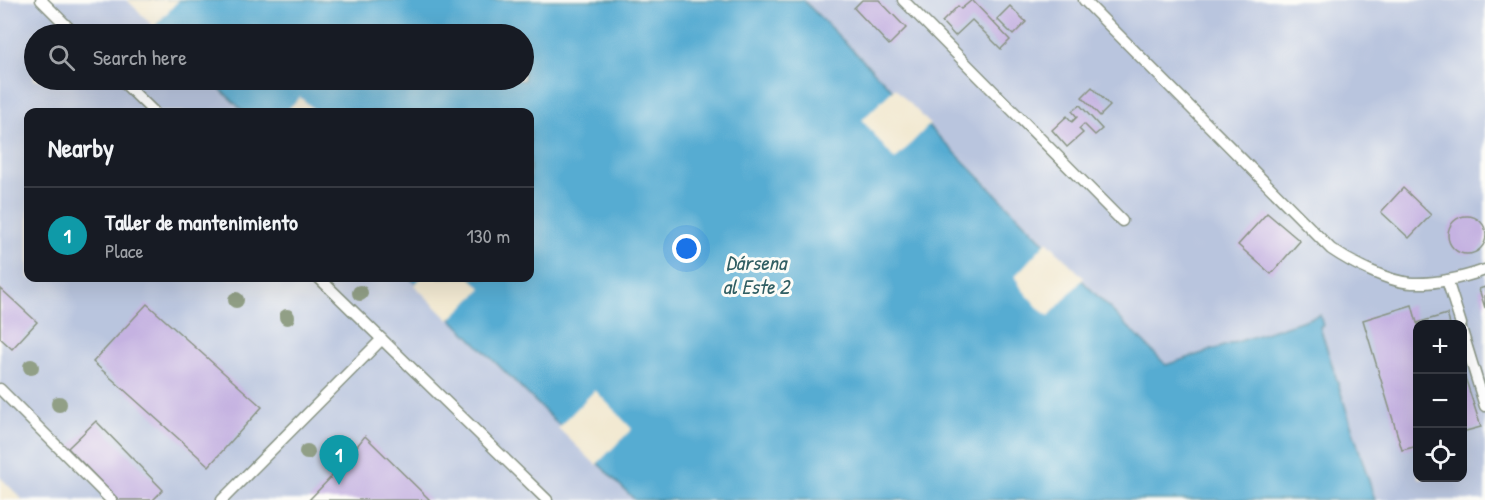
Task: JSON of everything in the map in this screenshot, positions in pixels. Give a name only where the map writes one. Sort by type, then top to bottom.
[{"type":"lane","points":[[41,0],[65,24]]},
{"type":"lane","points":[[903,0],[1122,221]]},
{"type":"lane","points":[[1084,0],[1331,249],[1368,270],[1410,283],[1447,280],[1485,270]]},
{"type":"lane","points":[[131,90],[150,108]]},
{"type":"lane","points":[[1447,280],[1460,320]]},
{"type":"lane","points":[[323,282],[547,500]]},
{"type":"lane","points":[[222,500],[381,339]]},
{"type":"lane","points":[[1467,347],[1485,406]]},
{"type":"lane","points":[[0,389],[111,500]]},
{"type":"shaded area","points":[[0,0],[130,0],[155,24],[24,24],[24,90],[221,90],[240,108],[24,108],[24,282],[414,282],[635,500],[23,500],[0,477]]},
{"type":"shaded area","points":[[803,0],[1485,0],[1485,500],[1375,500],[1320,327],[1320,315],[1167,366]]},
{"type":"water","name":"Dársena al Este 2","points":[[130,0],[803,0],[1166,365],[1320,315],[1323,326],[1320,327],[1375,500],[635,500],[414,282],[534,282],[534,108],[240,108],[221,90],[534,90],[534,24],[155,24]]},
{"type":"pier","points":[[127,0],[179,0],[157,24],[151,24]]},
{"type":"pier","points":[[895,88],[930,124],[895,160],[862,120]]},
{"type":"pier","points":[[300,97],[312,108],[289,108]]},
{"type":"pier","points":[[1047,241],[1084,278],[1049,316],[1040,310],[1021,288],[1015,276]]},
{"type":"pier","points":[[417,282],[475,282],[482,289],[449,320],[414,285]]},
{"type":"pier","points":[[595,390],[632,429],[596,465],[558,428]]},
{"type":"building","points":[[862,0],[879,0],[906,28],[889,45],[854,8]]},
{"type":"building","points":[[972,0],[1010,40],[1001,49],[972,20],[955,36],[942,22],[958,6],[961,9]]},
{"type":"building","points":[[1010,6],[1026,22],[1013,35],[997,19]]},
{"type":"building","points":[[1092,87],[1110,106],[1100,116],[1082,97]]},
{"type":"building","points":[[1080,105],[1102,129],[1095,135],[1084,124],[1079,129],[1083,133],[1067,147],[1052,130],[1067,116],[1072,122],[1077,117],[1072,111]]},
{"type":"building","points":[[1403,188],[1431,215],[1409,238],[1381,212]]},
{"type":"building","points":[[1267,213],[1300,241],[1271,274],[1238,245]]},
{"type":"building","points":[[1467,216],[1480,222],[1486,235],[1480,248],[1467,254],[1454,248],[1448,235],[1454,222]]},
{"type":"building","points":[[1485,287],[1485,308],[1479,289]]},
{"type":"building","points":[[0,288],[37,322],[12,349],[0,338]]},
{"type":"building","points":[[147,304],[262,407],[209,466],[93,362]]},
{"type":"building","points":[[1412,305],[1416,320],[1413,320],[1413,447],[1402,450],[1363,320]]},
{"type":"building","points":[[1447,314],[1449,320],[1427,320]]},
{"type":"building","points":[[1467,384],[1481,427],[1467,431]]},
{"type":"building","points":[[96,421],[163,490],[153,500],[119,500],[68,448]]},
{"type":"building","points":[[365,436],[430,500],[309,500],[338,470]]},
{"type":"place","name":"Taller de mantenimiento","points":[[339,485]]}]
